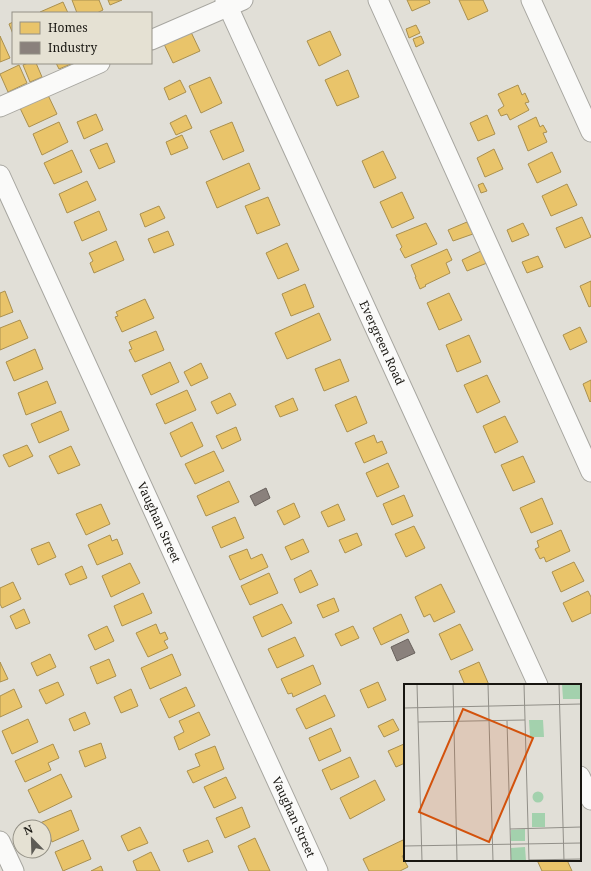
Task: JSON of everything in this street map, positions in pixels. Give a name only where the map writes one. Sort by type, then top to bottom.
[{"type":"street","points":[[378,0],[591,472]]},
{"type":"street","points":[[531,0],[591,132]]},
{"type":"street","points":[[152,40],[232,2]]},
{"type":"street","name":"Evergreen Road","points":[[232,2],[538,684]]},
{"type":"street","points":[[0,107],[98,64]]},
{"type":"street","name":"Vaughan Street","points":[[0,174],[318,871]]},
{"type":"street","points":[[581,778],[591,800]]},
{"type":"street","points":[[0,841],[14,871]]},
{"type":"building: Homes","points":[[72,0],[99,0],[103,10],[99,12],[77,12]]},
{"type":"building: Homes","points":[[108,0],[122,0],[110,5]]},
{"type":"building: Homes","points":[[407,0],[429,0],[430,3],[412,11]]},
{"type":"building: Homes","points":[[459,0],[483,0],[488,11],[468,20]]},
{"type":"building: Homes","points":[[63,2],[68,12],[40,12]]},
{"type":"building: Homes","points":[[12,22],[12,32],[9,24]]},
{"type":"building: Homes","points":[[416,25],[420,33],[409,38],[406,29]]},
{"type":"building: Homes","points":[[190,30],[200,51],[173,63],[163,42]]},
{"type":"building: Homes","points":[[330,31],[341,55],[319,66],[307,41]]},
{"type":"building: Homes","points":[[0,36],[10,58],[0,62]]},
{"type":"building: Homes","points":[[421,36],[424,43],[416,47],[413,39]]},
{"type":"building: Homes","points":[[36,64],[42,77],[30,82],[23,65]]},
{"type":"building: Homes","points":[[56,64],[71,64],[59,69]]},
{"type":"building: Homes","points":[[19,65],[27,83],[8,92],[0,74]]},
{"type":"building: Homes","points":[[348,70],[359,97],[337,106],[325,80]]},
{"type":"building: Homes","points":[[210,77],[222,103],[201,113],[189,86]]},
{"type":"building: Homes","points":[[180,80],[186,92],[169,100],[164,88]]},
{"type":"building: Homes","points":[[518,85],[522,95],[525,93],[529,102],[525,103],[529,110],[510,120],[507,114],[501,116],[498,110],[504,106],[498,94]]},
{"type":"building: Homes","points":[[47,93],[57,114],[29,127],[19,106]]},
{"type":"building: Homes","points":[[96,114],[103,130],[84,139],[77,122]]},
{"type":"building: Homes","points":[[186,115],[192,128],[176,135],[170,123]]},
{"type":"building: Homes","points":[[487,115],[495,134],[478,141],[470,123]]},
{"type":"building: Homes","points":[[536,117],[540,127],[543,125],[547,132],[543,133],[547,142],[528,151],[518,126]]},
{"type":"building: Homes","points":[[59,122],[68,142],[42,155],[33,134]]},
{"type":"building: Homes","points":[[232,122],[244,151],[223,160],[210,131]]},
{"type":"building: Homes","points":[[182,135],[188,148],[171,155],[166,142]]},
{"type":"building: Homes","points":[[107,143],[115,162],[99,169],[90,150]]},
{"type":"building: Homes","points":[[494,149],[503,169],[485,177],[477,158]]},
{"type":"building: Homes","points":[[72,150],[82,172],[54,184],[44,163]]},
{"type":"building: Homes","points":[[383,151],[396,178],[374,188],[362,161]]},
{"type":"building: Homes","points":[[552,152],[561,172],[537,183],[528,164]]},
{"type":"building: Homes","points":[[249,163],[260,189],[217,208],[206,182]]},
{"type":"building: Homes","points":[[87,181],[96,200],[67,213],[59,194]]},
{"type":"building: Homes","points":[[483,183],[487,191],[481,193],[478,185]]},
{"type":"building: Homes","points":[[567,184],[577,205],[551,216],[542,196]]},
{"type":"building: Homes","points":[[402,192],[414,218],[392,228],[380,202]]},
{"type":"building: Homes","points":[[268,197],[280,225],[257,234],[245,206]]},
{"type":"building: Homes","points":[[159,206],[165,218],[145,227],[140,214]]},
{"type":"building: Homes","points":[[99,211],[107,230],[82,241],[74,222]]},
{"type":"building: Homes","points":[[582,217],[591,237],[565,248],[556,228]]},
{"type":"building: Homes","points":[[467,222],[473,234],[453,241],[448,230]]},
{"type":"building: Homes","points":[[426,223],[437,244],[405,258],[400,249],[402,247],[396,235]]},
{"type":"building: Homes","points":[[523,223],[529,235],[512,242],[507,230]]},
{"type":"building: Homes","points":[[168,231],[174,245],[154,253],[148,239]]},
{"type":"building: Homes","points":[[116,241],[124,260],[94,273],[90,263],[93,261],[89,253]]},
{"type":"building: Homes","points":[[287,243],[299,270],[278,279],[266,253]]},
{"type":"building: Homes","points":[[447,249],[452,260],[446,263],[450,273],[420,289],[411,265]]},
{"type":"building: Homes","points":[[481,251],[487,263],[467,271],[462,260]]},
{"type":"building: Homes","points":[[538,256],[543,267],[527,273],[522,262]]},
{"type":"building: Homes","points":[[591,281],[591,306],[589,307],[580,286]]},
{"type":"building: Homes","points":[[305,284],[314,307],[291,316],[282,294]]},
{"type":"building: Homes","points":[[5,291],[13,312],[0,317],[0,293]]},
{"type":"building: Homes","points":[[449,293],[462,320],[439,330],[427,303]]},
{"type":"building: Homes","points":[[145,299],[154,318],[122,332],[115,317],[118,316],[116,312]]},
{"type":"building: Homes","points":[[319,313],[331,340],[287,359],[275,333]]},
{"type":"building: Homes","points":[[20,320],[28,338],[0,350],[0,328]]},
{"type":"building: Homes","points":[[580,327],[587,342],[570,350],[563,335]]},
{"type":"building: Homes","points":[[156,331],[164,350],[135,362],[129,350],[132,349],[129,342]]},
{"type":"building: Homes","points":[[469,335],[481,362],[457,372],[446,345]]},
{"type":"building: Homes","points":[[35,349],[43,369],[14,381],[6,362]]},
{"type":"building: Homes","points":[[340,359],[349,381],[324,391],[315,369]]},
{"type":"building: Homes","points":[[170,362],[179,382],[151,395],[142,375]]},
{"type":"building: Homes","points":[[201,363],[208,378],[191,386],[184,372]]},
{"type":"building: Homes","points":[[487,375],[500,402],[477,413],[464,385]]},
{"type":"building: Homes","points":[[591,380],[591,401],[590,402],[583,384]]},
{"type":"building: Homes","points":[[47,381],[56,403],[26,415],[18,393]]},
{"type":"building: Homes","points":[[187,390],[196,410],[165,424],[156,404]]},
{"type":"building: Homes","points":[[230,393],[236,405],[217,414],[211,402]]},
{"type":"building: Homes","points":[[356,396],[367,423],[347,432],[335,405]]},
{"type":"building: Homes","points":[[293,398],[298,410],[280,417],[275,406]]},
{"type":"building: Homes","points":[[61,411],[69,430],[39,443],[31,424]]},
{"type":"building: Homes","points":[[505,416],[518,442],[495,453],[483,426]]},
{"type":"building: Homes","points":[[192,422],[203,446],[181,457],[170,433]]},
{"type":"building: Homes","points":[[236,427],[241,440],[222,449],[216,436]]},
{"type":"building: Homes","points":[[374,435],[377,443],[382,441],[387,453],[364,463],[355,443]]},
{"type":"building: Homes","points":[[27,445],[33,456],[9,467],[3,455]]},
{"type":"building: Homes","points":[[71,446],[80,465],[58,474],[49,456]]},
{"type":"building: Homes","points":[[214,451],[224,471],[195,484],[185,464]]},
{"type":"building: Homes","points":[[523,456],[535,482],[513,491],[501,465]]},
{"type":"building: Homes","points":[[388,463],[399,487],[377,497],[366,473]]},
{"type":"building: Homes","points":[[229,481],[239,502],[206,516],[197,496]]},
{"type":"building: Homes","points":[[404,495],[413,516],[392,525],[383,504]]},
{"type":"building: Homes","points":[[542,498],[553,524],[531,533],[520,508]]},
{"type":"building: Homes","points":[[294,503],[300,517],[284,525],[277,511]]},
{"type":"building: Homes","points":[[101,504],[110,524],[86,535],[76,514]]},
{"type":"building: Homes","points":[[338,504],[345,520],[328,527],[321,512]]},
{"type":"building: Homes","points":[[235,517],[244,538],[221,548],[212,527]]},
{"type":"building: Homes","points":[[414,526],[425,548],[406,557],[395,534]]},
{"type":"building: Homes","points":[[561,530],[570,551],[546,562],[544,557],[540,559],[535,549],[539,547],[537,541]]},
{"type":"building: Homes","points":[[357,533],[362,545],[345,553],[339,540]]},
{"type":"building: Homes","points":[[110,535],[112,541],[117,539],[123,554],[97,565],[88,545]]},
{"type":"building: Homes","points":[[303,539],[309,552],[291,560],[285,547]]},
{"type":"building: Homes","points":[[49,542],[56,557],[38,565],[31,549]]},
{"type":"building: Homes","points":[[247,549],[251,559],[262,554],[268,567],[240,580],[229,556]]},
{"type":"building: Homes","points":[[574,562],[584,581],[561,592],[552,572]]},
{"type":"building: Homes","points":[[130,563],[140,583],[111,597],[102,576]]},
{"type":"building: Homes","points":[[82,566],[87,578],[70,585],[65,574]]},
{"type":"building: Homes","points":[[311,570],[318,585],[300,593],[294,579]]},
{"type":"building: Homes","points":[[269,573],[278,593],[250,605],[241,586]]},
{"type":"building: Homes","points":[[13,582],[21,599],[2,608],[0,604],[0,588]]},
{"type":"building: Homes","points":[[441,584],[455,612],[434,622],[430,614],[424,617],[415,597]]},
{"type":"building: Homes","points":[[588,591],[591,597],[591,613],[572,622],[563,603]]},
{"type":"building: Homes","points":[[143,593],[152,613],[122,626],[114,606]]},
{"type":"building: Homes","points":[[334,598],[339,611],[323,618],[317,605]]},
{"type":"building: Homes","points":[[282,604],[292,623],[262,637],[253,617]]},
{"type":"building: Homes","points":[[24,609],[30,623],[16,629],[10,616]]},
{"type":"building: Homes","points":[[401,614],[409,632],[381,645],[373,628]]},
{"type":"building: Homes","points":[[156,624],[160,634],[165,632],[168,639],[164,641],[168,648],[148,657],[136,633]]},
{"type":"building: Homes","points":[[460,624],[473,650],[451,660],[439,634]]},
{"type":"building: Homes","points":[[107,626],[114,641],[95,650],[88,635]]},
{"type":"building: Homes","points":[[353,626],[359,638],[341,646],[335,634]]},
{"type":"building: Homes","points":[[295,637],[304,656],[277,668],[268,649]]},
{"type":"building: Homes","points":[[50,654],[56,667],[37,676],[31,663]]},
{"type":"building: Homes","points":[[172,654],[181,675],[150,689],[141,668]]},
{"type":"building: Homes","points":[[109,659],[116,676],[97,684],[90,667]]},
{"type":"building: Homes","points":[[0,662],[8,679],[0,682]]},
{"type":"building: Homes","points":[[479,662],[489,684],[465,684],[459,671]]},
{"type":"building: Homes","points":[[313,665],[321,684],[293,697],[292,693],[288,694],[281,679]]},
{"type":"building: Homes","points":[[58,682],[64,695],[46,704],[39,690]]},
{"type":"building: Homes","points":[[378,682],[386,700],[368,708],[360,690]]},
{"type":"building: Homes","points":[[186,687],[195,706],[169,718],[160,699]]},
{"type":"building: Homes","points":[[14,689],[22,707],[0,717],[0,696]]},
{"type":"building: Homes","points":[[131,689],[138,706],[121,713],[114,697]]},
{"type":"building: Homes","points":[[325,695],[335,716],[306,729],[296,709]]},
{"type":"building: Homes","points":[[85,712],[90,724],[74,731],[69,719]]},
{"type":"building: Homes","points":[[199,712],[210,735],[179,750],[174,737],[184,732],[179,721]]},
{"type":"building: Homes","points":[[28,719],[38,742],[12,754],[2,731]]},
{"type":"building: Homes","points":[[393,719],[399,730],[384,737],[378,726]]},
{"type":"building: Homes","points":[[331,728],[341,751],[319,761],[309,738]]},
{"type":"building: Homes","points":[[101,743],[106,758],[85,767],[79,751]]},
{"type":"building: Homes","points":[[53,744],[59,758],[48,763],[51,770],[25,782],[15,761]]},
{"type":"building: Homes","points":[[404,744],[404,763],[396,767],[388,751]]},
{"type":"building: Homes","points":[[215,746],[224,769],[193,783],[187,771],[200,766],[195,754]]},
{"type":"building: Homes","points":[[350,757],[359,777],[331,790],[322,770]]},
{"type":"building: Homes","points":[[61,774],[72,797],[39,813],[28,790]]},
{"type":"building: Homes","points":[[226,777],[236,798],[214,808],[204,787]]},
{"type":"building: Homes","points":[[375,780],[385,800],[350,819],[340,798]]},
{"type":"building: Homes","points":[[242,807],[250,827],[225,838],[216,818]]},
{"type":"building: Homes","points":[[71,810],[79,830],[52,842],[52,819],[50,819]]},
{"type":"building: Homes","points":[[140,827],[148,843],[128,851],[121,836]]},
{"type":"building: Homes","points":[[255,838],[270,871],[249,871],[238,846]]},
{"type":"building: Homes","points":[[83,840],[91,859],[63,871],[55,852]]},
{"type":"building: Homes","points":[[208,840],[213,852],[188,862],[183,850]]},
{"type":"building: Homes","points":[[403,840],[404,855],[402,856],[408,867],[400,871],[369,871],[363,859]]},
{"type":"building: Homes","points":[[151,852],[160,871],[137,871],[133,861]]},
{"type":"building: Homes","points":[[537,861],[567,861],[572,871],[542,871]]},
{"type":"building: Homes","points":[[101,866],[103,871],[91,871]]},
{"type":"building: Industry","points":[[266,488],[270,498],[255,506],[250,496]]},
{"type":"building: Industry","points":[[408,639],[415,653],[397,661],[391,647]]}]
